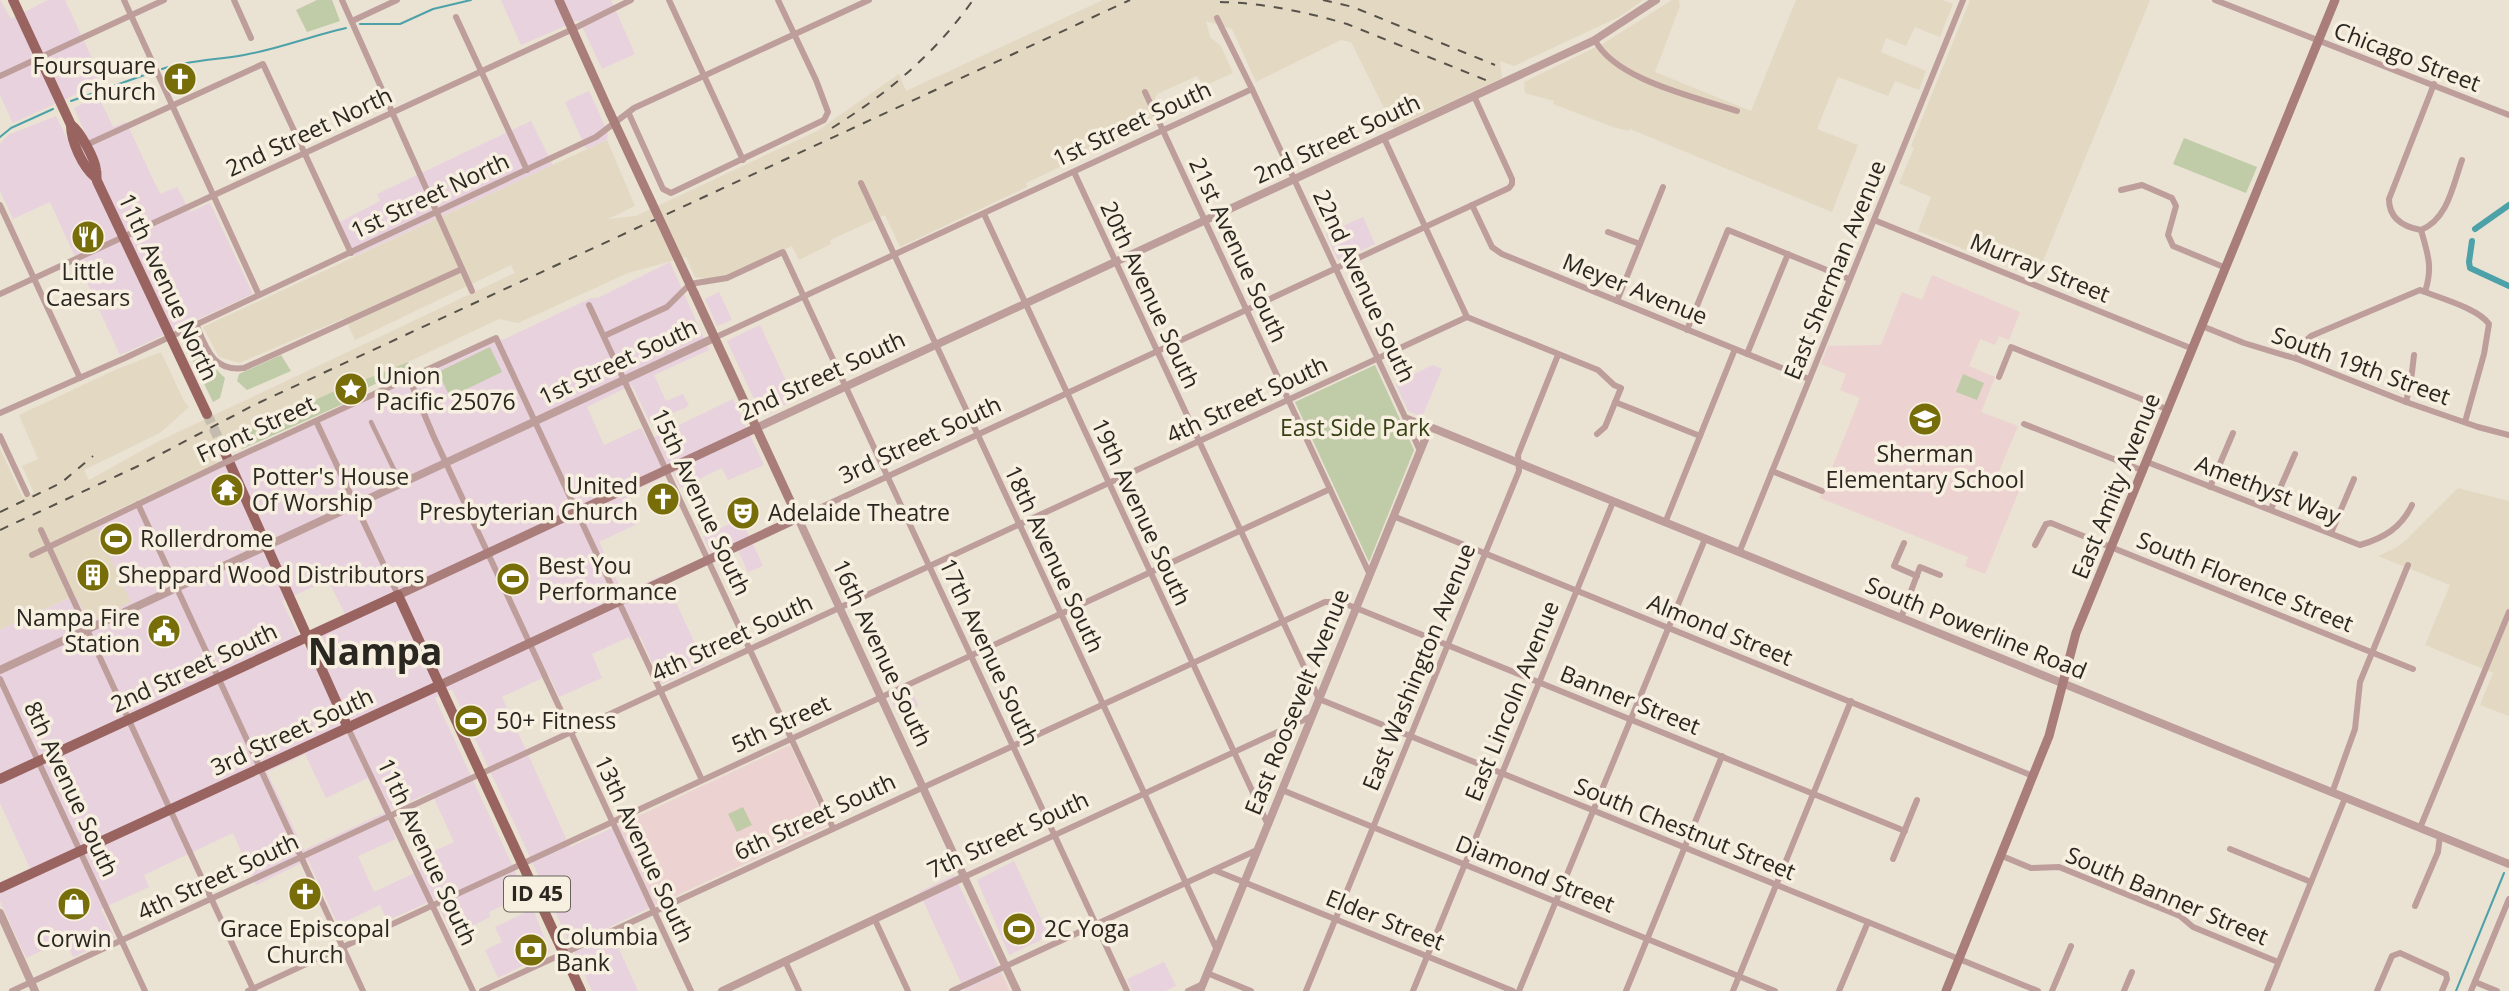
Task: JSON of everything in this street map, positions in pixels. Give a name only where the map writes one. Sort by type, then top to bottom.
[{"type":"main road","name":"11th Avenue North","points":[[13,0],[71,125],[71,135],[87,171],[95,177],[207,414]]},
{"type":"main road","name":"16th Avenue South","points":[[559,0],[798,518]]},
{"type":"main road","name":"East Amity Avenue","points":[[1946,991],[2033,776],[2054,718],[2076,633],[2335,0]]},
{"type":"main road","name":"11th Avenue North","points":[[71,125],[78,130],[86,145],[97,169],[95,177]]},
{"type":"main road","name":"2nd Street South","points":[[0,779],[756,428]]},
{"type":"main road","points":[[222,446],[348,728]]},
{"type":"main road","name":"3rd Street South","points":[[0,888],[798,518]]},
{"type":"main road","points":[[398,595],[440,685]]},
{"type":"main road","name":"ID 45","points":[[440,685],[581,991]]},
{"type":"street","points":[[124,0],[259,295]]},
{"type":"street","points":[[0,76],[164,0]]},
{"type":"street","points":[[234,0],[251,38]]},
{"type":"street","points":[[342,0],[472,291]]},
{"type":"street","points":[[352,21],[397,0]]},
{"type":"street","name":"2nd Street North","points":[[0,294],[631,0]]},
{"type":"street","points":[[669,0],[743,160]]},
{"type":"street","points":[[629,114],[666,193],[824,121],[828,112],[816,79],[778,0]]},
{"type":"street","name":"1st Street North","points":[[0,412],[170,337],[527,170],[596,137],[634,108],[869,0]]},
{"type":"street","name":"2nd Street South","points":[[756,428],[1595,40],[1656,0]]},
{"type":"street","name":"East Sherman Avenue","points":[[1739,553],[1963,0]]},
{"type":"street","name":"Chicago Street","points":[[2215,0],[2509,115]]},
{"type":"street","points":[[456,17],[527,170]]},
{"type":"street","name":"22nd Avenue South","points":[[1217,18],[1295,179],[1420,450]]},
{"type":"street","points":[[1595,40],[1614,64],[1627,72],[1737,111]]},
{"type":"street","points":[[86,145],[263,64],[351,253]]},
{"type":"street","points":[[2421,230],[2400,223],[2389,207],[2389,199],[2434,84]]},
{"type":"street","name":"1st Street South","points":[[0,670],[1252,89]]},
{"type":"street","name":"21st Avenue South","points":[[1145,92],[1370,575]]},
{"type":"street","name":"3rd Street South","points":[[798,518],[1509,188],[1512,184],[1474,96]]},
{"type":"street","points":[[1384,138],[1467,317],[1598,370],[1621,388],[1605,427],[1597,434]]},
{"type":"street","points":[[2421,230],[2438,219],[2462,160]]},
{"type":"street","name":"20th Avenue South","points":[[1074,172],[1319,699]]},
{"type":"street","name":"18th Avenue South","points":[[861,183],[1217,950]]},
{"type":"street","points":[[2121,190],[2142,185],[2172,198],[2176,205],[2168,235],[2173,246],[2226,268]]},
{"type":"street","points":[[1617,301],[1663,187]]},
{"type":"street","points":[[0,205],[80,378]]},
{"type":"street","name":"Meyer Avenue","points":[[1472,205],[1486,236],[1497,251],[1809,379]]},
{"type":"street","name":"19th Avenue South","points":[[984,214],[1268,825]]},
{"type":"street","name":"Murray Street","points":[[1874,219],[2193,349]]},
{"type":"street","points":[[1687,330],[1728,230],[1849,279]]},
{"type":"street","points":[[2421,230],[2430,260],[2430,275],[2425,292]]},
{"type":"street","points":[[1608,232],[1640,244]]},
{"type":"street","name":"17th Avenue South","points":[[604,336],[667,307],[690,284],[727,278],[783,252],[1127,991]]},
{"type":"street","points":[[1747,354],[1788,254]]},
{"type":"street","points":[[196,324],[210,356],[216,362],[235,369],[244,368],[461,269]]},
{"type":"street","points":[[2297,359],[2302,344],[2311,336],[2420,290],[2470,310],[2489,324],[2484,354],[2465,422]]},
{"type":"street","name":"15th Avenue South","points":[[589,305],[833,828]]},
{"type":"street","name":"4th Street South","points":[[12,991],[33,987],[122,940],[1467,317]]},
{"type":"street","name":"South 19th Street","points":[[2202,326],[2254,347],[2297,359],[2406,402],[2509,435]]},
{"type":"street","name":"Front Street","points":[[32,555],[48,545],[496,338],[535,422]]},
{"type":"street","points":[[1999,377],[2011,347],[2169,410]]},
{"type":"street","points":[[1665,523],[1735,349]]},
{"type":"street","name":"East Washington Avenue","points":[[1306,991],[1519,471],[1518,455],[1558,355]]},
{"type":"street","points":[[2406,402],[2414,355]]},
{"type":"street","name":"13th Avenue South","points":[[409,378],[487,553],[691,991]]},
{"type":"street","points":[[1615,402],[1700,436]]},
{"type":"street","name":"22nd Avenue South","points":[[1405,417],[1430,427]]},
{"type":"street","points":[[316,421],[398,595]]},
{"type":"street","points":[[371,422],[401,484]]},
{"type":"street","points":[[535,422],[702,780]]},
{"type":"street","name":"Amethyst Way","points":[[2024,424],[2271,509],[2360,545],[2377,540],[2392,531],[2407,517],[2413,505]]},
{"type":"street","name":"South Powerline Road","points":[[1430,427],[2509,864]]},
{"type":"street","name":"East Roosevelt Avenue","points":[[1201,988],[1430,427]]},
{"type":"street","points":[[2210,488],[2233,433]]},
{"type":"street","points":[[0,436],[27,494]]},
{"type":"street","points":[[2271,509],[2295,454]]},
{"type":"street","points":[[1772,471],[1822,491]]},
{"type":"street","points":[[2332,533],[2354,479]]},
{"type":"street","name":"5th Street","points":[[252,990],[1330,489]]},
{"type":"street","name":"East Lincoln Avenue","points":[[1413,991],[1613,502]]},
{"type":"street","points":[[138,504],[363,991]]},
{"type":"street","name":"Almond Street","points":[[1393,516],[2033,776]]},
{"type":"street","name":"16th Avenue South","points":[[798,518],[1017,991]]},
{"type":"street","name":"South Florence Street","points":[[2035,545],[2042,528],[2046,523],[2051,523],[2413,669]]},
{"type":"street","points":[[41,530],[252,990]]},
{"type":"street","points":[[1520,991],[1704,539]]},
{"type":"street","points":[[1904,543],[1894,566],[1917,576]]},
{"type":"street","points":[[2332,793],[2355,729],[2360,682],[2408,565]]},
{"type":"street","points":[[1900,618],[1920,567],[1940,575]]},
{"type":"street","name":"6th Street South","points":[[482,991],[1281,621],[1325,602],[1333,601],[1356,608]]},
{"type":"street","name":"Banner Street","points":[[1356,608],[1905,831]]},
{"type":"street","points":[[2420,828],[2509,612]]},
{"type":"street","name":"8th Avenue South","points":[[0,679],[145,991]]},
{"type":"street","name":"South Chestnut Street","points":[[1319,699],[2038,991]]},
{"type":"street","points":[[1733,991],[1851,702]]},
{"type":"street","name":"7th Street South","points":[[722,991],[1312,716]]},
{"type":"street","name":"11th Avenue South","points":[[348,728],[473,991]]},
{"type":"street","points":[[1626,991],[1722,756]]},
{"type":"street","name":"Diamond Street","points":[[1282,790],[1775,991]]},
{"type":"street","points":[[2267,991],[2345,798]]},
{"type":"street","points":[[1894,859],[1917,800]]},
{"type":"street","points":[[2415,906],[2438,852],[2440,836]]},
{"type":"street","points":[[2230,849],[2311,882]]},
{"type":"street","points":[[952,991],[1257,850]]},
{"type":"street","name":"South Banner Street","points":[[2002,856],[2031,868],[2059,867],[2180,916],[2193,927],[2278,962]]},
{"type":"street","name":"Elder Street","points":[[1214,870],[1513,991]]},
{"type":"street","points":[[2471,991],[2509,899]]},
{"type":"street","points":[[0,914],[33,987]]},
{"type":"street","points":[[875,920],[908,991]]},
{"type":"street","points":[[1839,991],[1868,922]]},
{"type":"street","points":[[2052,991],[2071,946]]},
{"type":"street","points":[[2377,991],[2392,956],[2400,953],[2446,974],[2442,991]]},
{"type":"street","points":[[785,961],[799,991]]},
{"type":"street","points":[[2124,991],[2132,972]]},
{"type":"street","points":[[1207,974],[1251,991]]},
{"type":"street","points":[[2475,982],[2497,991]]},
{"type":"street","points":[[1188,991],[1201,988]]},
{"type":"shaded area","points":[[0,0],[11,19],[48,0],[65,0],[103,82],[13,123],[0,95]]},
{"type":"shaded area","points":[[501,0],[611,0],[635,54],[602,69],[579,20],[521,45]]},
{"type":"shaded area","points":[[1103,0],[1643,0],[1619,17],[1514,66],[1500,61],[1502,78],[1394,128],[1351,42],[1341,40],[1256,82],[1232,29],[1206,21],[1210,37],[1221,46],[1233,73],[1204,86],[1197,76],[1157,94],[1155,98],[1164,118],[1026,183],[1027,187],[900,247],[885,215],[830,240],[831,244],[799,260],[792,246],[724,277],[695,277],[686,257],[628,273],[518,323],[499,319],[408,362],[342,390],[341,388],[210,448],[217,463],[94,521],[131,602],[89,622],[75,595],[0,630],[0,449],[23,498],[34,493],[22,466],[38,459],[19,415],[115,370],[161,352],[189,407],[160,433],[84,470],[89,480],[157,442],[515,273],[511,265],[355,340],[345,318],[239,363],[219,357],[203,327],[607,140],[635,206],[608,219],[636,216],[817,131],[899,74],[906,91]]},
{"type":"shaded area","points":[[1672,0],[1679,0],[1680,6],[1655,72],[1751,111],[1796,0],[1942,0],[1953,4],[1940,37],[1915,27],[1906,46],[1886,38],[1881,52],[1926,71],[1919,90],[1895,81],[1888,96],[1838,77],[1817,129],[1858,145],[1832,212],[1630,129],[1628,131],[1613,127],[1553,104],[1554,101],[1525,93],[1524,82],[1604,43]]},
{"type":"shaded area","points":[[1970,0],[2150,0],[2036,278],[1918,231],[1931,197],[1899,183],[1914,148],[1911,146]]},
{"type":"shaded area","points":[[589,91],[608,133],[607,140],[586,149],[565,102]]},
{"type":"shaded area","points":[[98,96],[113,127],[126,122],[160,194],[177,187],[190,212],[210,203],[253,294],[120,355],[50,202],[13,219],[0,191],[0,144],[8,135],[56,116],[71,147],[88,139],[74,108]]},
{"type":"shaded area","points":[[531,121],[553,165],[355,256],[340,222],[380,201],[377,194]]},
{"type":"shaded area","points":[[1363,217],[1375,244],[1338,261],[1326,234]]},
{"type":"shaded area","points":[[670,262],[709,350],[654,375],[666,401],[683,394],[689,406],[650,423],[632,385],[587,407],[604,445],[641,428],[648,440],[733,399],[764,465],[728,480],[722,468],[680,488],[673,473],[626,494],[639,523],[599,542],[623,593],[663,575],[705,665],[662,684],[640,636],[631,640],[629,637],[592,654],[602,678],[559,697],[549,675],[502,697],[570,847],[619,825],[656,905],[609,927],[638,991],[592,991],[452,689],[435,698],[526,895],[489,912],[490,917],[453,936],[435,899],[387,921],[380,905],[338,925],[308,860],[256,885],[233,833],[144,875],[149,887],[101,909],[115,938],[73,957],[65,940],[26,958],[0,901],[0,882],[30,868],[0,803],[0,630],[76,595],[96,526],[493,341],[505,339],[591,298],[598,298]],"holes":[[[328,580],[345,614],[314,628],[314,641],[304,647],[282,601]],[[305,754],[326,798],[368,778],[384,813],[304,850],[267,772]],[[431,792],[454,842],[416,859],[421,870],[374,892],[358,856],[396,839],[385,813]]]},
{"type":"shaded area","name":"Sherman Elementary School","points":[[1932,275],[2020,312],[2009,340],[1999,336],[1995,345],[1980,339],[1969,366],[1995,377],[1981,412],[2018,426],[1999,471],[2023,481],[1985,574],[1965,566],[1968,557],[1820,498],[1860,398],[1840,390],[1846,374],[1821,364],[1828,346],[1881,345],[1902,292],[1922,300]]},
{"type":"shaded area","points":[[719,292],[732,320],[717,326],[705,299]]},
{"type":"shaded area","points":[[760,325],[795,400],[762,416],[727,341]]},
{"type":"shaded area","points":[[1433,365],[1442,369],[1422,417],[1408,411],[1395,383]]},
{"type":"shaded area","points":[[2458,488],[2509,501],[2509,716],[2480,705],[2493,673],[2425,645],[2450,585],[2378,556],[2406,540]]},
{"type":"shaded area","points":[[741,519],[763,566],[748,572],[735,544],[711,555],[703,536]]},
{"type":"shaded area","points":[[911,689],[919,706],[898,715],[891,699]]},
{"type":"shaded area","points":[[790,745],[827,826],[656,905],[619,825]]},
{"type":"shaded area","points":[[1014,861],[1049,936],[1009,955],[977,880]]},
{"type":"shaded area","points":[[954,875],[1002,974],[965,991],[919,892]]},
{"type":"shaded area","points":[[533,909],[550,952],[498,978],[485,950],[502,942],[495,927]]},
{"type":"shaded area","points":[[1164,962],[1176,986],[1165,991],[1132,991],[1127,979]]},
{"type":"shaded area","points":[[1002,974],[1010,991],[965,991]]},
{"type":"green space","points":[[317,0],[332,0],[340,21],[307,32],[296,10]]},
{"type":"green space","points":[[2184,138],[2257,167],[2246,193],[2173,164]]},
{"type":"green space","points":[[191,336],[205,359],[225,378],[220,398],[213,402],[185,345]]},
{"type":"green space","points":[[490,347],[502,372],[450,397],[438,372]]},
{"type":"green space","points":[[281,355],[291,371],[247,390],[237,381],[239,374]]},
{"type":"green space","points":[[408,362],[410,368],[360,391],[361,396],[242,449],[239,443],[233,446],[228,440],[341,388]]},
{"type":"green space","name":"East Side Park","points":[[1375,365],[1414,450],[1369,562],[1295,402]]},
{"type":"green space","points":[[1963,374],[1984,383],[1977,400],[1956,392]]},
{"type":"green space","points":[[743,807],[752,825],[737,832],[728,814]]},
{"type":"waterway","points":[[360,24],[400,24],[433,9],[471,0]]},
{"type":"waterway","points":[[162,69],[257,52],[346,28]]},
{"type":"waterway","points":[[71,101],[150,73]]},
{"type":"waterway","points":[[0,137],[11,128],[53,109]]},
{"type":"waterway","points":[[2475,229],[2509,205]]},
{"type":"waterway","points":[[2472,241],[2470,268],[2509,286]]},
{"type":"waterway","points":[[2456,991],[2504,873]]},
{"type":"tunnel","points":[[207,414],[222,446]]},
{"type":"railway","points":[[832,128],[909,71],[943,38],[973,0]]},
{"type":"railway","points":[[0,530],[136,467],[254,405],[1130,0]]},
{"type":"railway","points":[[1323,0],[1353,7],[1495,65]]},
{"type":"railway","points":[[1220,2],[1285,9],[1347,24],[1488,81]]},
{"type":"railway","points":[[0,512],[61,483],[93,456]]},
{"type":"place","name":"Foursquare Church","points":[[180,79]]},
{"type":"place","name":"Little Caesars","points":[[88,237]]},
{"type":"place","name":"Union Pacific 25076","points":[[351,389]]},
{"type":"place","name":"Sherman Elementary School","points":[[1925,419]]},
{"type":"place","name":"Potter's House Of Worship","points":[[227,490]]},
{"type":"place","name":"United Presbyterian Church","points":[[663,499]]},
{"type":"place","name":"Adelaide Theatre","points":[[743,513]]},
{"type":"place","name":"Rollerdrome","points":[[116,539]]},
{"type":"place","name":"Sheppard Wood Distributors","points":[[93,575]]},
{"type":"place","name":"Best You Performance","points":[[513,579]]},
{"type":"place","name":"Nampa Fire Station","points":[[164,631]]},
{"type":"place","name":"50+ Fitness","points":[[471,721]]},
{"type":"place","name":"Grace Episcopal Church","points":[[305,894]]},
{"type":"place","name":"Corwin","points":[[74,904]]},
{"type":"place","name":"2C Yoga","points":[[1019,929]]},
{"type":"place","name":"Columbia Bank","points":[[531,950]]},
{"type":"district","name":"Nampa","points":[[375,652]]}]
